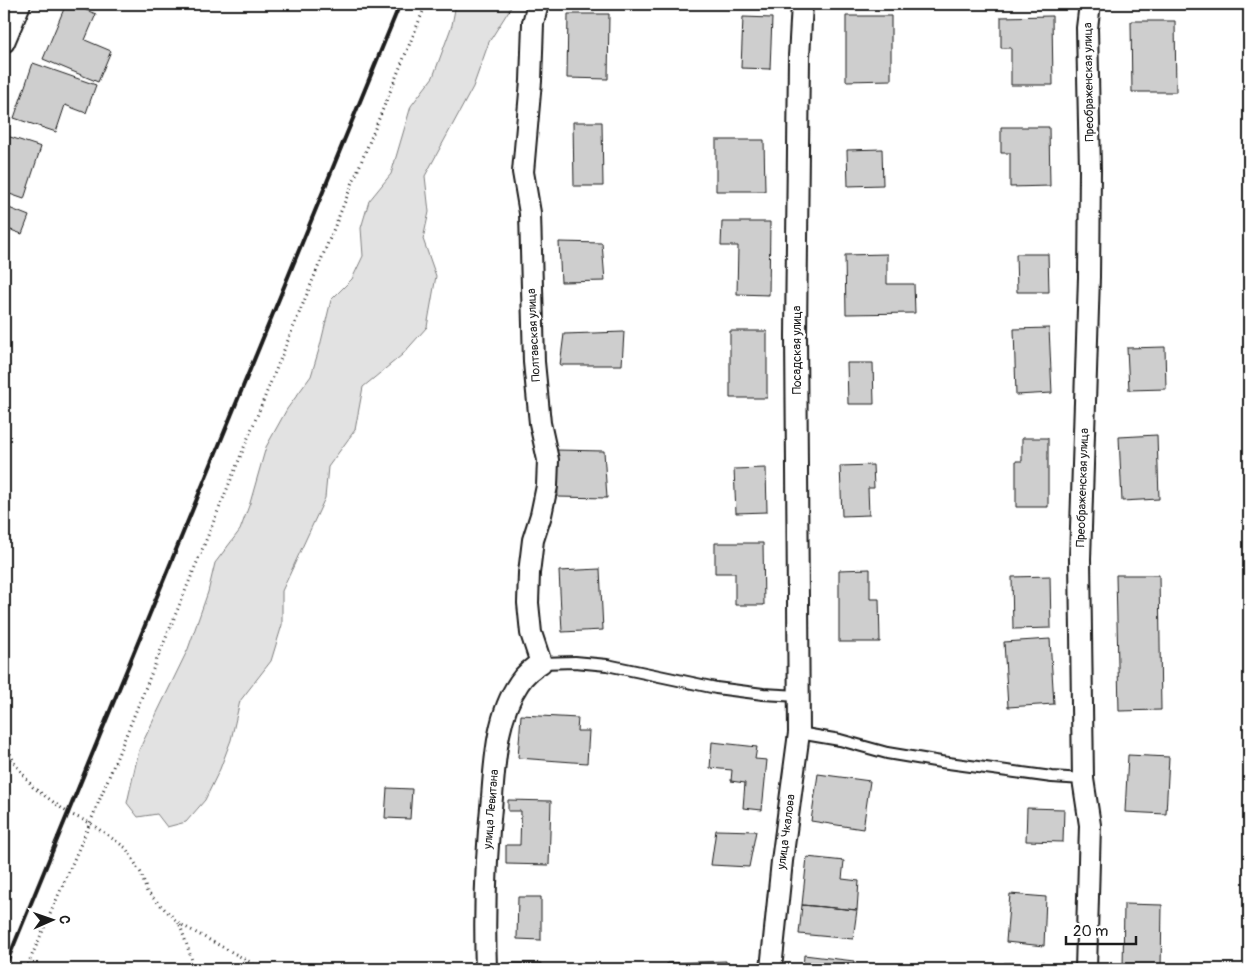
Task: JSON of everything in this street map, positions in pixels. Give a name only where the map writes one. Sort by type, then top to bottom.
[{"type":"street","points":[[4,42],[20,4]]},
{"type":"street","name":"Полтавская улица","points":[[538,4],[533,23],[523,172],[530,213],[534,362],[540,424],[548,460],[547,486],[533,540],[528,595],[532,634],[541,663]]},
{"type":"street","name":"Посадская улица","points":[[799,696],[796,335],[799,57],[802,4]]},
{"type":"street","name":"Преображенская улица","points":[[1086,969],[1090,825],[1083,779],[1080,559],[1089,277],[1090,170],[1087,28],[1090,4]]},
{"type":"street","name":"улица Левитана","points":[[486,969],[485,934],[488,833],[497,742],[509,704],[518,684],[529,670],[541,663]]},
{"type":"street","name":"улица Чкалова","points":[[771,969],[782,861],[799,733],[799,696]]},
{"type":"lane","points":[[541,663],[575,662],[607,666],[716,688],[799,696]]},
{"type":"lane","points":[[799,733],[840,740],[887,753],[941,762],[1052,777],[1083,779]]},
{"type":"path","points":[[26,969],[90,823],[426,4]]},
{"type":"path","points":[[4,740],[15,764],[33,787],[68,813],[90,823],[126,848],[141,873],[148,892],[180,924],[263,969]]},
{"type":"path","points":[[180,924],[195,969]]},
{"type":"shaded area","points":[[456,4],[513,4],[489,42],[473,87],[425,176],[429,212],[423,239],[436,276],[427,327],[402,355],[363,387],[355,430],[328,467],[325,498],[282,591],[282,625],[271,661],[240,701],[231,740],[205,800],[186,822],[167,827],[157,814],[138,817],[127,803],[139,750],[188,649],[208,592],[215,563],[240,530],[266,447],[287,409],[311,376],[331,300],[352,279],[363,256],[361,228],[369,201],[391,174],[411,106],[433,77],[452,25]]},
{"type":"building","points":[[66,4],[71,4],[96,14],[85,40],[111,51],[98,82],[43,59]]},
{"type":"building","points":[[568,14],[609,14],[608,79],[567,78]]},
{"type":"building","points":[[846,16],[891,16],[891,80],[846,81]]},
{"type":"building","points":[[1052,16],[1053,85],[1011,85],[1011,48],[1001,48],[1001,17]]},
{"type":"building","points":[[743,17],[772,18],[770,69],[741,68]]},
{"type":"building","points":[[1131,21],[1175,21],[1176,92],[1132,92]]},
{"type":"building","points":[[33,63],[96,85],[86,113],[65,105],[56,132],[14,118]]},
{"type":"building","points":[[573,122],[602,122],[603,186],[574,186]]},
{"type":"building","points":[[1001,127],[1049,127],[1050,186],[1010,187],[1010,153],[1001,153]]},
{"type":"building","points":[[4,135],[41,147],[24,199],[4,192]]},
{"type":"building","points":[[716,140],[764,140],[765,191],[716,191]]},
{"type":"building","points":[[882,149],[883,185],[848,186],[847,150]]},
{"type":"building","points":[[4,206],[29,216],[22,234],[11,230],[4,247]]},
{"type":"building","points":[[722,222],[770,222],[769,295],[737,294],[738,246],[721,246]]},
{"type":"building","points":[[559,242],[602,243],[605,281],[561,282]]},
{"type":"building","points":[[887,254],[887,284],[914,284],[915,313],[846,314],[845,255]]},
{"type":"building","points":[[1016,254],[1048,254],[1049,292],[1017,292]]},
{"type":"building","points":[[1049,328],[1052,393],[1016,395],[1014,329]]},
{"type":"building","points":[[730,331],[767,331],[767,398],[730,398]]},
{"type":"building","points":[[624,332],[622,365],[560,365],[564,334]]},
{"type":"building","points":[[1165,347],[1166,389],[1129,390],[1127,348]]},
{"type":"building","points":[[847,363],[873,363],[874,404],[848,404]]},
{"type":"building","points":[[1157,435],[1159,499],[1122,501],[1119,437]]},
{"type":"building","points":[[1022,438],[1048,438],[1048,507],[1016,507],[1016,461],[1022,461]]},
{"type":"building","points":[[556,450],[604,451],[607,498],[558,497]]},
{"type":"building","points":[[873,465],[874,488],[868,488],[869,515],[842,516],[840,466]]},
{"type":"building","points":[[766,468],[767,512],[736,513],[734,469]]},
{"type":"building","points":[[715,543],[763,543],[764,605],[735,605],[735,573],[715,573]]},
{"type":"building","points":[[600,569],[603,630],[562,632],[559,571]]},
{"type":"building","points":[[870,569],[870,599],[879,599],[880,642],[839,642],[839,570]]},
{"type":"building","points":[[1116,575],[1159,575],[1161,710],[1119,711]]},
{"type":"building","points":[[1050,576],[1051,628],[1013,629],[1012,577]]},
{"type":"building","points":[[1050,639],[1054,704],[1008,707],[1004,642]]},
{"type":"building","points":[[521,715],[578,718],[577,731],[589,731],[587,763],[518,758]]},
{"type":"building","points":[[712,742],[757,747],[755,759],[767,760],[762,810],[743,808],[745,783],[731,781],[732,770],[710,768]]},
{"type":"building","points":[[1128,755],[1169,757],[1166,814],[1125,812]]},
{"type":"building","points":[[818,774],[870,781],[863,829],[811,821]]},
{"type":"building","points":[[387,788],[412,789],[410,819],[385,818]]},
{"type":"building","points":[[508,800],[551,801],[549,865],[506,864],[506,845],[520,845],[521,811],[508,811]]},
{"type":"building","points":[[1027,808],[1064,809],[1063,842],[1026,841]]},
{"type":"building","points":[[716,830],[756,831],[749,867],[711,865]]},
{"type":"building","points":[[807,857],[844,861],[842,879],[859,881],[857,910],[802,905]]},
{"type":"building","points":[[1010,894],[1046,897],[1044,946],[1006,942]]},
{"type":"building","points":[[518,897],[541,897],[541,940],[517,939]]},
{"type":"building","points":[[1124,904],[1162,905],[1161,969],[1123,969]]},
{"type":"building","points":[[802,905],[857,910],[853,939],[799,934]]},
{"type":"building","points":[[804,955],[854,961],[853,969],[803,969]]},
{"type":"building","points":[[726,961],[726,969],[668,969],[667,963]]},
{"type":"building","points":[[1044,962],[1044,969],[1004,969],[1004,963]]},
{"type":"building","points":[[510,963],[541,963],[541,969],[510,969]]},
{"type":"railway","points":[[4,969],[400,4]]}]
